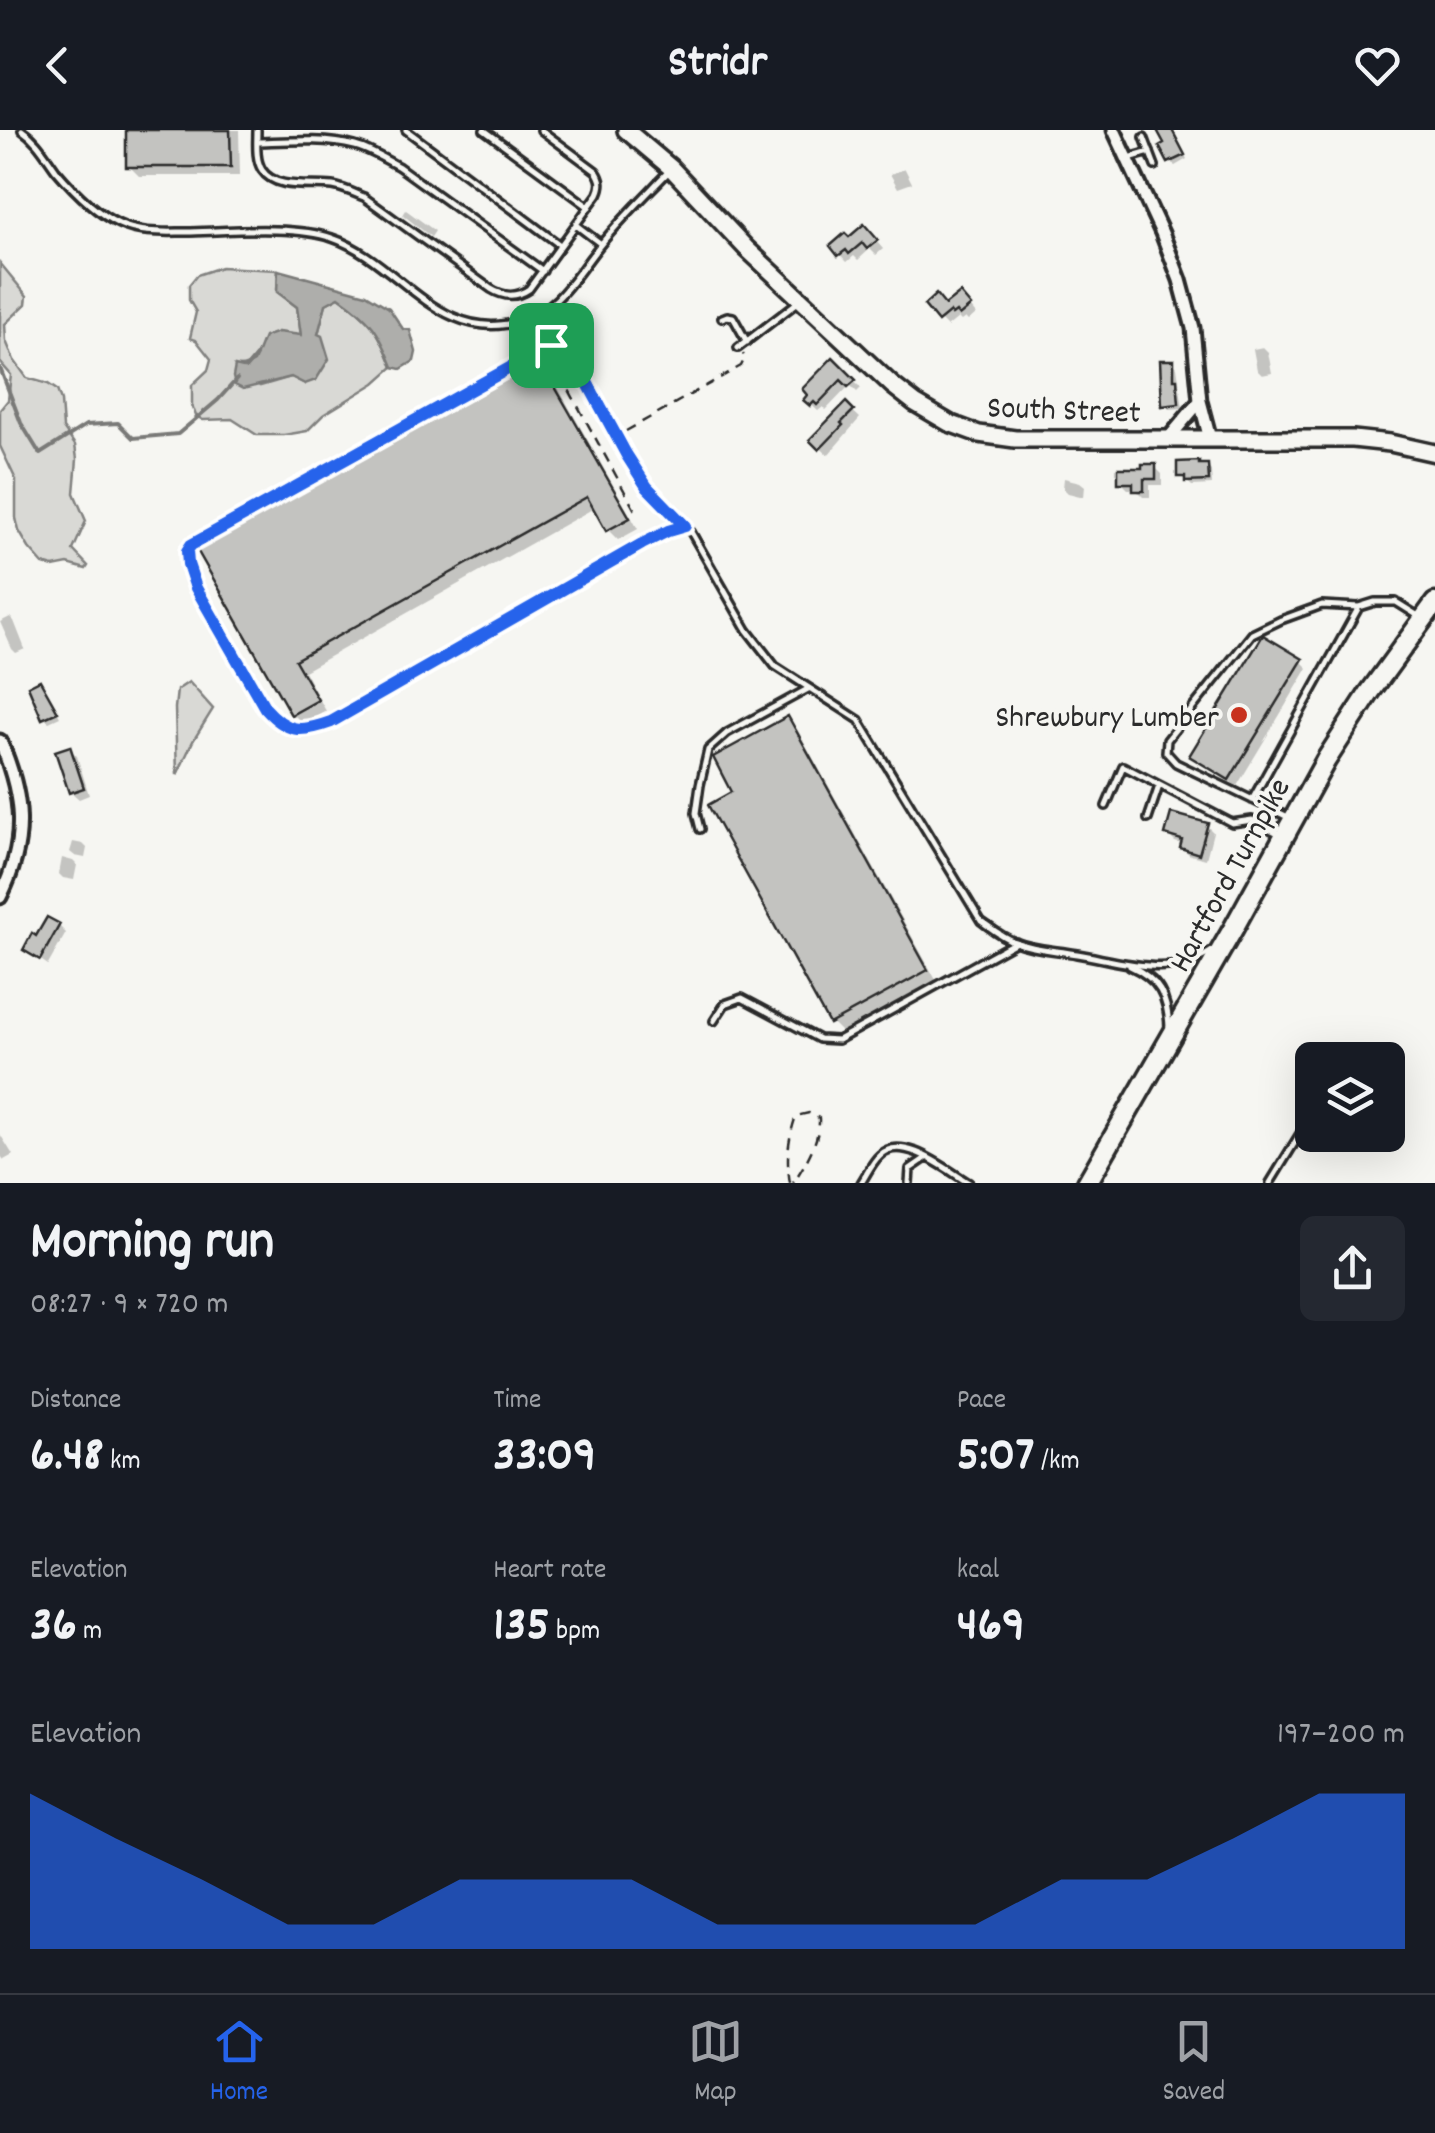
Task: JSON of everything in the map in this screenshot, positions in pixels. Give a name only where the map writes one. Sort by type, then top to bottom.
[{"type":"main road","name":"Hartford Turnpike","points":[[1087,1183],[1343,732],[1435,602]]},
{"type":"street","name":"South Street","points":[[626,130],[670,168],[746,248],[892,385],[930,413],[966,430],[1015,439],[1353,439],[1435,454]]},
{"type":"street","points":[[1114,130],[1162,233],[1184,293],[1194,338],[1200,401],[1210,439]]},
{"type":"street","points":[[1168,439],[1200,401]]},
{"type":"street","points":[[0,741],[16,783],[20,812],[17,850],[0,897]]},
{"type":"lane","points":[[22,130],[40,145],[72,188],[120,225],[166,232],[276,231],[332,238],[440,310],[475,325],[514,323],[548,308],[670,168]]},
{"type":"lane","points":[[257,130],[260,168],[269,178],[280,183],[340,188],[364,197],[498,294],[515,296],[523,293],[543,271],[601,186],[600,178],[588,165],[541,130]]},
{"type":"lane","points":[[406,130],[561,246]]},
{"type":"lane","points":[[484,130],[588,207]]},
{"type":"lane","points":[[1144,137],[1156,166]]},
{"type":"lane","points":[[257,142],[334,142],[377,155],[543,271]]},
{"type":"lane","points":[[1127,159],[1150,152]]},
{"type":"lane","points":[[576,225],[601,244]]},
{"type":"lane","points":[[740,351],[800,300]]},
{"type":"lane","points":[[722,318],[734,317],[746,342]]},
{"type":"lane","points":[[685,526],[642,544],[331,722],[312,729],[278,723],[265,708],[196,588],[187,551],[197,541],[551,345],[561,346],[574,358],[647,487],[685,526],[747,630],[775,666],[859,720],[981,922],[1016,942],[1040,950],[1123,963],[1176,966],[1199,960],[1228,939]]},
{"type":"lane","points":[[1289,828],[1252,800],[1176,763],[1166,752],[1167,740],[1252,634],[1281,620],[1322,605],[1359,607],[1374,602],[1396,602],[1423,618]]},
{"type":"lane","points":[[1252,800],[1359,607]]},
{"type":"lane","points":[[700,829],[696,813],[708,750],[727,733],[808,689]]},
{"type":"lane","points":[[1106,806],[1123,766],[1232,823],[1252,820],[1289,828]]},
{"type":"lane","points":[[1148,818],[1159,786]]},
{"type":"lane","points":[[714,1021],[725,1004],[742,998],[819,1039],[838,1040],[1016,942]]},
{"type":"lane","points":[[1123,963],[1158,985],[1168,1015],[1169,1040]]},
{"type":"lane","points":[[1270,1183],[1295,1142]]},
{"type":"lane","points":[[861,1183],[880,1155],[892,1147],[908,1148],[969,1183]]},
{"type":"lane","points":[[908,1183],[910,1168],[926,1158]]},
{"type":"path","points":[[626,432],[741,366],[745,358],[740,351]]},
{"type":"path","points":[[565,362],[556,366],[636,516]]},
{"type":"path","points":[[573,409],[578,406]]},
{"type":"path","points":[[600,446],[610,440]]},
{"type":"path","points":[[602,462],[608,460]]},
{"type":"path","points":[[809,1113],[819,1118],[820,1128],[792,1183],[787,1162],[789,1135],[796,1116],[809,1113]]},
{"type":"shaded area","points":[[0,263],[27,296],[26,304],[5,324],[6,341],[27,378],[57,390],[63,428],[75,445],[74,493],[86,521],[73,550],[88,566],[86,569],[43,564],[19,531],[16,480],[0,446],[0,410],[8,400],[11,375],[0,362]]},
{"type":"shaded area","points":[[221,267],[278,270],[277,292],[297,307],[301,336],[278,332],[255,361],[236,367],[260,386],[291,377],[305,384],[326,304],[339,297],[373,327],[393,367],[375,383],[323,415],[307,431],[257,435],[232,419],[203,420],[196,416],[192,385],[208,370],[211,359],[190,338],[196,312],[189,300],[189,285],[197,275]]},
{"type":"shaded area","points":[[278,270],[366,294],[389,308],[403,329],[410,330],[416,352],[414,361],[401,369],[393,367],[373,327],[339,297],[326,304],[318,334],[329,359],[316,380],[305,384],[291,377],[243,389],[235,385],[235,366],[243,368],[254,362],[264,337],[278,332],[301,335],[297,307],[277,292]]},
{"type":"shaded area","points":[[189,682],[213,709],[177,775],[177,690]]},
{"type":"building","points":[[126,130],[230,130],[231,167],[126,167]]},
{"type":"building","points":[[1157,130],[1172,130],[1185,155],[1168,163],[1159,146],[1164,143]]},
{"type":"building","points":[[864,224],[878,240],[867,249],[862,243],[849,254],[846,250],[838,256],[830,246]]},
{"type":"building","points":[[960,293],[971,306],[959,316],[950,312],[938,322],[924,305],[936,294],[945,305]]},
{"type":"building","points":[[833,357],[856,380],[848,387],[841,380],[817,405],[814,402],[810,406],[803,400],[807,395],[802,389]]},
{"type":"building","points":[[539,359],[630,518],[606,531],[587,497],[295,660],[318,700],[291,715],[197,550]]},
{"type":"building","points":[[1160,360],[1174,360],[1179,404],[1162,406]]},
{"type":"building","points":[[846,402],[854,410],[819,450],[809,440]]},
{"type":"building","points":[[1177,462],[1208,464],[1209,481],[1185,482],[1185,477],[1177,477]]},
{"type":"building","points":[[1142,464],[1156,464],[1156,479],[1144,479],[1144,491],[1133,491],[1133,483],[1118,483],[1118,468],[1142,468]]},
{"type":"building","points":[[1263,635],[1303,659],[1229,780],[1189,756]]},
{"type":"building","points":[[40,680],[58,712],[42,719],[28,686]]},
{"type":"building","points":[[788,716],[928,970],[829,1024],[708,805],[731,792],[713,757]]},
{"type":"building","points":[[70,746],[84,788],[69,793],[55,751]]},
{"type":"building","points":[[1171,813],[1208,823],[1199,854],[1180,848],[1182,840],[1165,835]]},
{"type":"building","points":[[47,917],[60,924],[40,960],[23,950]]},
{"type":"waterway","points":[[246,368],[256,356]]},
{"type":"waterway","points":[[0,368],[21,423],[40,454],[86,425],[118,423],[133,438],[178,434],[237,379]]},
{"type":"place","name":"Shrewbury Lumber","points":[[1239,715]]},
{"type":"route","points":[[551,345],[570,352],[647,487],[685,526],[642,544],[331,722],[312,729],[278,723],[265,708],[196,588],[188,564],[187,551],[191,545],[551,345]]}]
